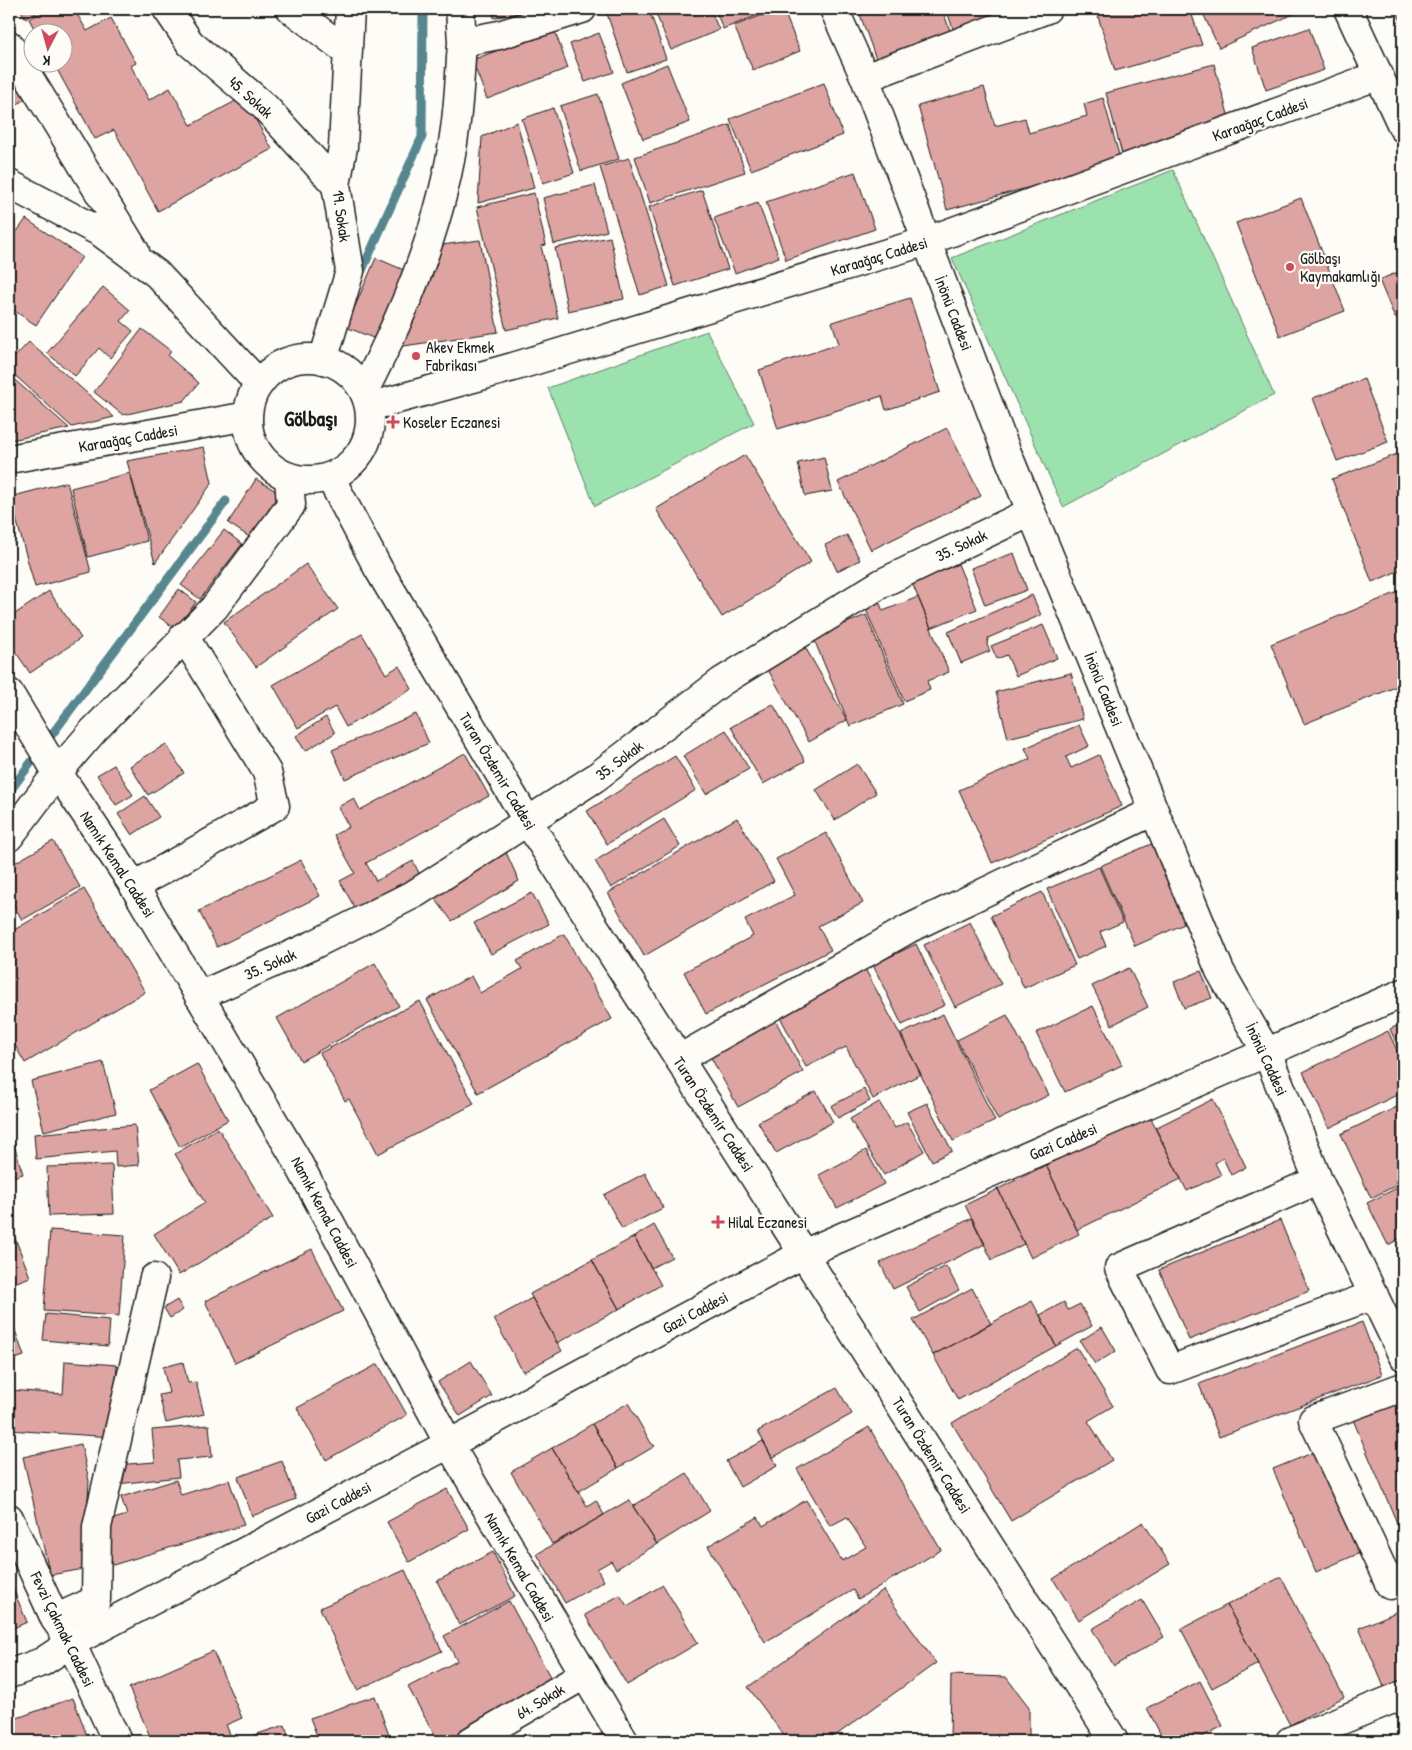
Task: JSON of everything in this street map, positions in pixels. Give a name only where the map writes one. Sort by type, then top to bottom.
[{"type":"street","name":"45. Sokak","points":[[167,9],[190,43],[265,107],[336,185]]},
{"type":"street","points":[[291,9],[348,52]]},
{"type":"street","name":"19. Sokak","points":[[324,360],[350,271],[336,185],[343,147],[350,9]]},
{"type":"street","points":[[366,399],[402,312],[432,228],[455,130],[462,42],[460,9]]},
{"type":"street","points":[[462,42],[499,35],[582,9]]},
{"type":"street","name":"İnönü Caddesi","points":[[834,9],[865,78],[1005,448],[1220,971],[1267,1053],[1318,1180],[1403,1356]]},
{"type":"street","points":[[865,78],[1047,9]]},
{"type":"street","points":[[1348,9],[1403,128]]},
{"type":"street","points":[[9,45],[142,263]]},
{"type":"street","name":"Karaağaç Caddesi","points":[[366,399],[513,367],[927,241],[1379,75]]},
{"type":"street","points":[[9,184],[100,232],[157,274],[259,384]]},
{"type":"street","points":[[305,358],[324,360],[340,366],[353,377],[366,399],[369,429],[362,449],[349,466],[330,477],[310,480],[289,477],[267,464],[252,442],[248,416],[253,394],[259,384],[272,370],[288,362],[305,358]]},
{"type":"street","name":"Karaağaç Caddesi","points":[[9,459],[248,416]]},
{"type":"street","points":[[9,837],[54,768],[214,608],[291,505],[289,477]]},
{"type":"street","name":"Turan Özdemir Caddesi","points":[[330,477],[378,568],[528,822],[1114,1741]]},
{"type":"street","name":"35. Sokak","points":[[199,996],[313,945],[416,893],[595,778],[721,682],[882,583],[1031,512]]},
{"type":"street","points":[[134,886],[274,806],[267,772],[184,636]]},
{"type":"street","name":"Namık Kemal Caddesi","points":[[9,693],[54,768],[134,886],[296,1159],[449,1444],[624,1741]]},
{"type":"street","points":[[679,1059],[908,929],[1154,810]]},
{"type":"street","name":"Gazi Caddesi","points":[[9,1674],[42,1662],[71,1643],[449,1444],[803,1254],[1403,993]]},
{"type":"street","points":[[1318,1180],[1119,1268],[1170,1370],[1374,1295]]},
{"type":"street","points":[[55,1619],[96,1600],[97,1526],[154,1278]]},
{"type":"street","points":[[1390,1585],[1313,1420],[1403,1387]]},
{"type":"street","name":"Fevzi Çakmak Caddesi","points":[[9,1518],[55,1619],[71,1643],[117,1741]]},
{"type":"street","name":"64. Sokak","points":[[471,1741],[584,1675]]},
{"type":"street","points":[[1290,1741],[1403,1695]]},
{"type":"green space","points":[[1173,170],[1274,395],[1063,507],[952,258]]},
{"type":"green space","points":[[707,331],[754,423],[595,506],[548,388]]},
{"type":"building","points":[[20,9],[43,9],[26,19]]},
{"type":"building","points":[[48,9],[74,9],[87,31],[111,18],[136,63],[131,66],[149,100],[170,88],[191,125],[243,97],[272,149],[158,211],[114,130],[95,139],[58,72],[72,72],[72,22],[31,22],[29,19]]},
{"type":"building","points":[[492,9],[536,9],[494,18]]},
{"type":"building","points":[[614,9],[649,9],[666,59],[627,72],[606,11]]},
{"type":"building","points":[[654,9],[710,9],[719,30],[671,50]]},
{"type":"building","points":[[715,9],[773,9],[723,29]]},
{"type":"building","points":[[778,9],[783,9],[800,51],[753,70],[734,26]]},
{"type":"building","points":[[858,9],[942,9],[951,33],[876,59]]},
{"type":"building","points":[[946,9],[1004,9],[1005,13],[954,31]]},
{"type":"building","points":[[1190,9],[1202,45],[1115,71],[1096,10]]},
{"type":"building","points":[[1201,9],[1304,9],[1219,48]]},
{"type":"building","points":[[1396,9],[1403,9],[1403,25]]},
{"type":"building","points":[[1309,28],[1324,70],[1266,90],[1252,48]]},
{"type":"building","points":[[554,29],[568,68],[487,99],[472,60]]},
{"type":"building","points":[[599,33],[614,72],[585,82],[570,44]]},
{"type":"building","points":[[667,64],[690,122],[643,139],[621,83]]},
{"type":"building","points":[[1214,64],[1231,125],[1122,154],[1106,93]]},
{"type":"building","points":[[9,70],[31,94],[9,111]]},
{"type":"building","points":[[824,83],[843,135],[751,170],[730,119]]},
{"type":"building","points":[[984,87],[995,126],[1025,118],[1029,133],[1087,116],[1084,104],[1103,98],[1121,162],[947,210],[918,106]]},
{"type":"building","points":[[598,94],[619,159],[581,171],[560,106]]},
{"type":"building","points":[[553,108],[574,173],[543,183],[522,119]]},
{"type":"building","points":[[517,122],[534,188],[478,203],[482,137]]},
{"type":"building","points":[[730,125],[745,172],[650,203],[635,157]]},
{"type":"building","points":[[629,158],[669,286],[640,295],[600,167]]},
{"type":"building","points":[[855,172],[875,229],[786,260],[766,202]]},
{"type":"building","points":[[595,185],[607,231],[554,244],[543,198]]},
{"type":"building","points":[[702,190],[728,269],[675,286],[649,207]]},
{"type":"building","points":[[534,193],[546,245],[541,246],[558,318],[506,330],[477,207]]},
{"type":"building","name":"Gölbaşı Kaymakamlığı","points":[[1301,198],[1345,311],[1280,336],[1236,223]]},
{"type":"building","points":[[758,203],[779,257],[735,273],[714,218]]},
{"type":"building","points":[[26,219],[82,257],[36,325],[13,310],[9,316],[9,228],[16,233]]},
{"type":"building","points":[[610,237],[624,299],[568,311],[555,248]]},
{"type":"building","points":[[480,240],[498,332],[397,347],[434,246]]},
{"type":"building","points":[[376,258],[413,274],[383,342],[346,327]]},
{"type":"building","points":[[1403,270],[1403,314],[1395,318],[1379,280]]},
{"type":"building","points":[[103,287],[130,310],[121,321],[133,331],[110,358],[99,348],[75,376],[47,353]]},
{"type":"building","points":[[910,298],[940,392],[886,410],[882,396],[778,429],[759,370],[839,344],[832,322]]},
{"type":"building","points":[[142,329],[171,351],[168,356],[199,383],[184,401],[123,415],[94,392]]},
{"type":"building","points":[[29,342],[114,417],[72,427],[9,370],[9,363]]},
{"type":"building","points":[[1364,379],[1388,442],[1337,461],[1313,398]]},
{"type":"building","points":[[16,380],[69,428],[11,440],[9,383]]},
{"type":"building","points":[[947,428],[981,496],[871,550],[838,482]]},
{"type":"building","points":[[204,447],[212,483],[155,563],[127,461]]},
{"type":"building","points":[[1400,453],[1403,460],[1403,569],[1372,582],[1332,479]]},
{"type":"building","points":[[745,455],[811,562],[722,617],[656,509]]},
{"type":"building","points":[[824,457],[832,491],[805,496],[798,463]]},
{"type":"building","points":[[130,473],[147,541],[88,557],[71,488]]},
{"type":"building","points":[[256,479],[279,493],[251,538],[228,523]]},
{"type":"building","points":[[67,482],[91,572],[35,587],[10,497]]},
{"type":"building","points":[[9,524],[13,544],[9,545]]},
{"type":"building","points":[[224,530],[242,544],[200,599],[181,585]]},
{"type":"building","points":[[847,535],[860,560],[837,571],[825,545]]},
{"type":"building","points":[[1014,553],[1027,590],[985,605],[971,568]]},
{"type":"building","points":[[306,564],[338,609],[256,667],[224,622]]},
{"type":"building","points":[[958,564],[977,609],[931,628],[912,583]]},
{"type":"building","points":[[179,589],[196,602],[176,629],[159,617]]},
{"type":"building","points":[[1403,590],[1403,684],[1304,724],[1271,644]]},
{"type":"building","points":[[49,591],[81,638],[30,673],[9,642],[9,618]]},
{"type":"building","points":[[1032,595],[1041,615],[988,638],[987,645],[990,651],[961,663],[948,632]]},
{"type":"building","points":[[918,597],[949,672],[927,681],[930,690],[904,701],[864,605],[878,599],[883,611]]},
{"type":"building","points":[[866,615],[903,704],[850,726],[813,637]]},
{"type":"building","points":[[1043,625],[1057,658],[1016,676],[1007,655],[997,659],[991,646]]},
{"type":"building","points":[[362,634],[386,674],[399,666],[412,689],[346,727],[335,707],[298,728],[273,685]]},
{"type":"building","points":[[805,647],[847,720],[809,742],[767,668]]},
{"type":"building","points":[[1071,673],[1083,719],[1008,738],[996,692]]},
{"type":"building","points":[[773,704],[805,761],[763,784],[731,727]]},
{"type":"building","points":[[416,714],[429,743],[345,779],[332,750]]},
{"type":"building","points":[[326,717],[335,733],[305,751],[296,736]]},
{"type":"building","points":[[1079,725],[1089,746],[1066,757],[1071,768],[1099,755],[1122,806],[992,863],[959,790],[1030,759],[1025,748]]},
{"type":"building","points":[[726,730],[749,769],[706,794],[683,756]]},
{"type":"building","points":[[166,744],[184,773],[148,795],[130,766]]},
{"type":"building","points":[[465,753],[489,796],[366,863],[376,881],[413,861],[422,879],[358,914],[340,881],[355,873],[334,835],[349,827],[338,807],[354,798],[360,810]]},
{"type":"building","points":[[675,756],[696,790],[607,844],[587,811]]},
{"type":"building","points":[[857,764],[876,793],[835,820],[816,790]]},
{"type":"building","points":[[114,765],[133,795],[116,805],[97,775]]},
{"type":"building","points":[[145,796],[159,817],[132,835],[118,814]]},
{"type":"building","points":[[737,818],[774,881],[644,956],[608,893]]},
{"type":"building","points":[[664,819],[680,846],[611,888],[595,861]]},
{"type":"building","points":[[826,833],[863,903],[818,926],[831,950],[706,1014],[684,972],[753,936],[745,920],[795,895],[776,859]]},
{"type":"building","points":[[53,841],[80,887],[22,920],[9,896],[9,866]]},
{"type":"building","points":[[1156,842],[1191,921],[1135,946],[1100,866]]},
{"type":"building","points":[[505,850],[519,881],[452,921],[433,896]]},
{"type":"building","points":[[301,860],[320,896],[217,947],[199,911]]},
{"type":"building","points":[[1099,867],[1123,922],[1100,932],[1106,946],[1077,959],[1047,889]]},
{"type":"building","points":[[84,889],[145,992],[25,1063],[9,1035],[9,933]]},
{"type":"building","points":[[1042,892],[1075,965],[1024,988],[991,916]]},
{"type":"building","points":[[532,893],[549,924],[491,954],[474,923]]},
{"type":"building","points":[[970,922],[1001,984],[955,1007],[924,945]]},
{"type":"building","points":[[564,934],[612,1019],[478,1093],[427,1000],[471,976],[480,993],[522,969],[517,961]]},
{"type":"building","points":[[916,944],[945,1005],[902,1025],[873,965]]},
{"type":"building","points":[[375,963],[399,1006],[301,1061],[277,1018]]},
{"type":"building","points":[[863,965],[921,1074],[873,1099],[846,1047],[806,1067],[776,1009]]},
{"type":"building","points":[[1129,968],[1148,1007],[1112,1025],[1092,986]]},
{"type":"building","points":[[1201,971],[1212,998],[1184,1008],[1174,982]]},
{"type":"building","points":[[420,1001],[474,1104],[378,1154],[349,1099],[345,1101],[320,1053]]},
{"type":"building","points":[[1093,1006],[1122,1065],[1065,1092],[1036,1033]]},
{"type":"building","points":[[943,1014],[995,1121],[953,1141],[901,1034]]},
{"type":"building","points":[[1007,1015],[1049,1095],[998,1120],[957,1040]]},
{"type":"building","points":[[773,1016],[803,1072],[738,1107],[708,1052]]},
{"type":"building","points":[[1403,1023],[1403,1058],[1390,1029]]},
{"type":"building","points":[[1388,1031],[1403,1063],[1403,1092],[1329,1128],[1303,1072]]},
{"type":"building","points":[[103,1062],[116,1113],[44,1131],[31,1081]]},
{"type":"building","points":[[197,1064],[228,1120],[180,1147],[149,1090]]},
{"type":"building","points":[[864,1089],[870,1101],[838,1118],[831,1106]]},
{"type":"building","points":[[816,1091],[833,1122],[776,1153],[758,1122]]},
{"type":"building","points":[[1213,1099],[1246,1167],[1231,1175],[1223,1158],[1215,1163],[1221,1175],[1187,1191],[1155,1128]]},
{"type":"building","points":[[879,1102],[895,1128],[907,1122],[924,1151],[884,1175],[850,1119]]},
{"type":"building","points":[[927,1103],[952,1151],[932,1161],[907,1112]]},
{"type":"building","points":[[1403,1104],[1403,1182],[1371,1198],[1341,1134]]},
{"type":"building","points":[[1149,1115],[1181,1179],[1077,1230],[1046,1165]]},
{"type":"building","points":[[135,1125],[139,1165],[116,1167],[115,1151],[36,1159],[34,1134]]},
{"type":"building","points":[[218,1128],[273,1218],[179,1275],[154,1234],[205,1203],[175,1154]]},
{"type":"building","points":[[9,1129],[23,1174],[9,1178]]},
{"type":"building","points":[[866,1150],[884,1184],[837,1208],[819,1175]]},
{"type":"building","points":[[112,1165],[114,1214],[49,1216],[47,1167]]},
{"type":"building","points":[[1046,1165],[1079,1234],[1031,1258],[998,1189]]},
{"type":"building","points":[[645,1173],[663,1208],[622,1229],[604,1195]]},
{"type":"building","points":[[1403,1185],[1403,1237],[1388,1245],[1367,1203]]},
{"type":"building","points":[[998,1189],[1024,1244],[992,1260],[965,1205]]},
{"type":"building","points":[[972,1218],[985,1244],[893,1289],[880,1263]]},
{"type":"building","points":[[1280,1220],[1309,1291],[1189,1340],[1159,1270]]},
{"type":"building","points":[[9,1222],[30,1277],[9,1285]]},
{"type":"building","points":[[654,1225],[672,1257],[651,1268],[634,1237]]},
{"type":"building","points":[[50,1230],[125,1235],[119,1316],[44,1311]]},
{"type":"building","points":[[634,1237],[661,1285],[619,1309],[592,1260]]},
{"type":"building","points":[[312,1249],[343,1311],[235,1363],[205,1301]]},
{"type":"building","points":[[592,1260],[619,1309],[557,1343],[530,1294]]},
{"type":"building","points":[[946,1266],[959,1290],[920,1312],[906,1287]]},
{"type":"building","points":[[972,1288],[991,1324],[933,1355],[913,1320]]},
{"type":"building","points":[[532,1298],[562,1351],[523,1372],[494,1319]]},
{"type":"building","points":[[177,1300],[183,1310],[170,1318],[164,1308]]},
{"type":"building","points":[[1032,1301],[1056,1346],[958,1400],[933,1355]]},
{"type":"building","points":[[1064,1302],[1068,1310],[1080,1304],[1092,1326],[1056,1346],[1040,1315]]},
{"type":"building","points":[[9,1313],[24,1356],[9,1361]]},
{"type":"building","points":[[46,1314],[110,1320],[108,1346],[43,1340]]},
{"type":"building","points":[[1362,1322],[1382,1375],[1219,1437],[1199,1384]]},
{"type":"building","points":[[1102,1327],[1116,1351],[1095,1364],[1080,1341]]},
{"type":"building","points":[[1077,1348],[1113,1406],[1088,1421],[1112,1460],[1011,1521],[952,1423]]},
{"type":"building","points":[[65,1361],[117,1365],[112,1437],[9,1430],[9,1390],[63,1394]]},
{"type":"building","points":[[471,1361],[492,1396],[460,1416],[438,1382]]},
{"type":"building","points":[[183,1362],[188,1383],[196,1382],[204,1414],[166,1423],[159,1395],[169,1393],[163,1367]]},
{"type":"building","points":[[378,1364],[407,1415],[326,1460],[297,1408]]},
{"type":"building","points":[[837,1388],[852,1414],[772,1458],[758,1431]]},
{"type":"building","points":[[1403,1399],[1403,1537],[1351,1415]]},
{"type":"building","points":[[628,1403],[651,1443],[655,1446],[618,1468],[592,1424]]},
{"type":"building","points":[[592,1424],[618,1468],[578,1492],[552,1448]]},
{"type":"building","points":[[209,1425],[212,1457],[177,1460],[179,1477],[117,1484],[115,1465],[155,1462],[152,1430]]},
{"type":"building","points":[[869,1427],[941,1550],[858,1599],[853,1590],[765,1642],[708,1546],[758,1517],[763,1526],[806,1500],[842,1561],[866,1547],[847,1517],[830,1526],[797,1469]]},
{"type":"building","points":[[763,1441],[777,1466],[740,1487],[726,1461]]},
{"type":"building","points":[[81,1444],[89,1481],[84,1569],[50,1575],[23,1457]]},
{"type":"building","points":[[552,1448],[587,1506],[596,1500],[604,1515],[552,1544],[511,1472]]},
{"type":"building","points":[[1317,1451],[1360,1553],[1316,1572],[1273,1469]]},
{"type":"building","points":[[282,1461],[296,1499],[252,1516],[238,1477]]},
{"type":"building","points":[[687,1473],[710,1511],[657,1544],[633,1506]]},
{"type":"building","points":[[176,1480],[181,1495],[229,1480],[244,1525],[113,1565],[100,1523],[127,1515],[121,1497]]},
{"type":"building","points":[[447,1489],[469,1529],[409,1562],[387,1522]]},
{"type":"building","points":[[629,1500],[657,1544],[616,1569],[611,1561],[597,1569],[604,1581],[565,1603],[537,1554]]},
{"type":"building","points":[[1143,1522],[1170,1564],[1079,1620],[1053,1579]]},
{"type":"building","points":[[493,1552],[515,1596],[459,1625],[437,1581]]},
{"type":"building","points":[[405,1570],[442,1651],[357,1690],[320,1608]]},
{"type":"building","points":[[1281,1577],[1344,1697],[1290,1725],[1227,1605]]},
{"type":"building","points":[[9,1579],[27,1622],[9,1630]]},
{"type":"building","points":[[663,1585],[698,1643],[627,1685],[585,1615],[620,1595],[627,1606]]},
{"type":"building","points":[[883,1590],[936,1663],[828,1741],[788,1741],[748,1687]]},
{"type":"building","points":[[1142,1600],[1164,1637],[1114,1666],[1092,1629]]},
{"type":"building","points":[[509,1601],[554,1684],[448,1741],[438,1741],[408,1687],[457,1661],[444,1636]]},
{"type":"building","points":[[1227,1605],[1258,1664],[1212,1688],[1181,1629]]},
{"type":"building","points":[[1403,1609],[1403,1681],[1385,1689],[1359,1628]]},
{"type":"building","points":[[213,1651],[242,1718],[226,1725],[233,1741],[152,1741],[129,1688]]},
{"type":"building","points":[[951,1675],[1006,1677],[1029,1707],[1029,1741],[950,1741]]},
{"type":"building","points":[[1200,1681],[1223,1726],[1193,1741],[1164,1741],[1147,1708]]},
{"type":"building","points":[[375,1696],[391,1741],[319,1741],[310,1718]]},
{"type":"building","points":[[73,1698],[89,1741],[9,1741],[9,1721]]},
{"type":"building","points":[[285,1725],[290,1741],[239,1741],[239,1740]]},
{"type":"building","points":[[611,1728],[619,1741],[587,1741]]},
{"type":"building","points":[[926,1735],[929,1741],[910,1741]]},
{"type":"waterway","points":[[359,277],[422,137],[423,9]]},
{"type":"waterway","points":[[9,792],[226,501]]},
{"type":"place","name":"Gölbaşı Kaymakamlığı","points":[[1290,267]]},
{"type":"place","name":"Akev Ekmek Fabrikası","points":[[416,356]]},
{"type":"place","name":"Koseler Eczanesi","points":[[393,422]]},
{"type":"place","name":"Hilal Eczanesi","points":[[718,1222]]},
{"type":"district","name":"Gölbaşı","points":[[311,419]]}]
